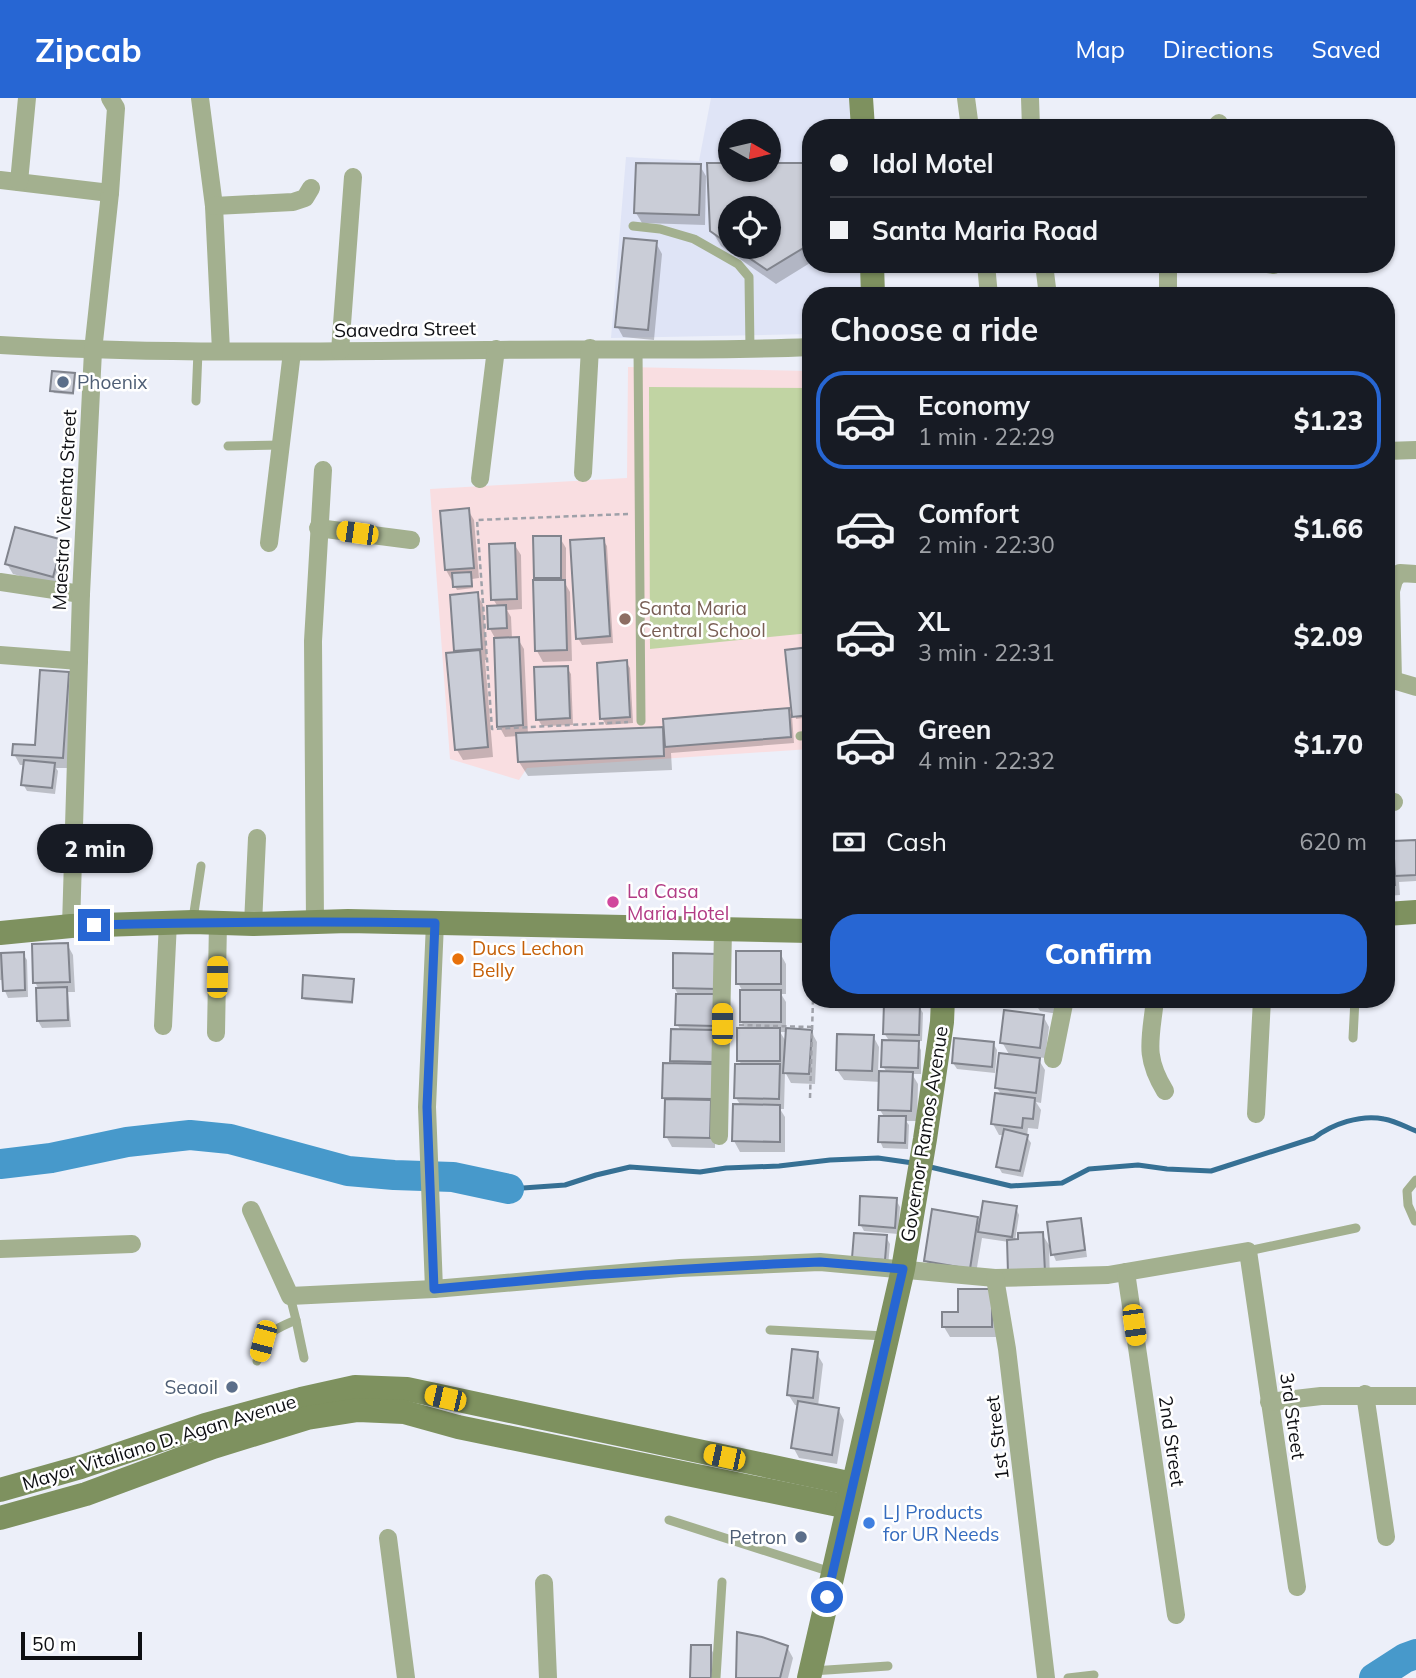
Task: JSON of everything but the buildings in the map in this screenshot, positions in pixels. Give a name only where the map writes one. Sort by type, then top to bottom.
[{"type":"main road","points":[[861,98],[862,119]]},
{"type":"main road","points":[[1395,913],[1416,912]]},
{"type":"main road","points":[[0,933],[71,926],[168,922],[435,923],[802,931]]},
{"type":"main road","name":"Governor Ramos Avenue","points":[[810,1675],[903,1269],[925,1139],[943,1008]]},
{"type":"main road","name":"Mayor Vitaliano D. Agan Avenue","points":[[0,1490],[81,1467],[205,1425],[355,1387],[405,1400],[458,1427],[850,1496]]},
{"type":"main road","name":"Mayor Vitaliano D. Agan Avenue","points":[[0,1518],[86,1494],[213,1447],[307,1418],[405,1400]]},
{"type":"main road","points":[[136,1448],[146,1472]]},
{"type":"street","points":[[19,182],[27,98]]},
{"type":"street","name":"Maestra Vicenta Street","points":[[71,926],[81,594],[93,351],[116,108],[110,98]]},
{"type":"street","points":[[200,98],[214,206],[221,351]]},
{"type":"street","points":[[966,98],[969,119]]},
{"type":"street","points":[[1030,98],[1031,119]]},
{"type":"street","points":[[340,351],[353,177]]},
{"type":"street","points":[[0,180],[110,193]]},
{"type":"street","points":[[214,206],[293,202],[306,198],[311,188]]},
{"type":"street","name":"Saavedra Street","points":[[0,345],[93,351],[292,352],[590,348],[750,350],[802,347]]},
{"type":"street","points":[[583,473],[590,348]]},
{"type":"street","points":[[480,479],[496,349]]},
{"type":"street","points":[[269,543],[292,352]]},
{"type":"street","points":[[1395,451],[1416,450]]},
{"type":"street","points":[[315,923],[313,641],[323,471]]},
{"type":"street","points":[[318,528],[411,540]]},
{"type":"street","points":[[1395,579],[1401,573],[1416,574]]},
{"type":"street","points":[[0,582],[81,594]]},
{"type":"street","points":[[0,654],[79,661]]},
{"type":"street","points":[[1395,682],[1416,687]]},
{"type":"street","points":[[253,924],[257,838]]},
{"type":"street","points":[[163,1027],[168,922]]},
{"type":"street","points":[[216,1033],[218,922]]},
{"type":"street","points":[[434,1289],[427,1107],[435,923]]},
{"type":"street","points":[[719,1136],[723,929]]},
{"type":"street","points":[[1053,1059],[1063,1008]]},
{"type":"street","points":[[1154,1008],[1150,1059],[1154,1073],[1165,1091]]},
{"type":"street","points":[[1256,1114],[1262,1008]]},
{"type":"street","points":[[251,1210],[290,1296],[434,1289],[562,1277],[820,1262],[995,1278],[1126,1272],[1248,1251]]},
{"type":"street","points":[[0,1249],[132,1244]]},
{"type":"street","name":"3rd Street","points":[[1248,1251],[1297,1587]]},
{"type":"street","name":"2nd Street","points":[[1126,1272],[1176,1615]]},
{"type":"street","name":"1st Street","points":[[995,1278],[1007,1349],[1046,1678]]},
{"type":"street","points":[[1269,1402],[1365,1394],[1416,1396]]},
{"type":"street","points":[[1365,1394],[1386,1537]]},
{"type":"street","points":[[388,1538],[406,1678]]},
{"type":"street","points":[[544,1583],[548,1678]]},
{"type":"lane","points":[[634,226],[660,229],[694,239],[738,264],[749,277],[750,350]]},
{"type":"lane","points":[[638,348],[641,721]]},
{"type":"lane","points":[[195,401],[198,351]]},
{"type":"lane","points":[[228,446],[282,445]]},
{"type":"lane","points":[[193,922],[201,866]]},
{"type":"lane","points":[[1353,1038],[1355,1008]]},
{"type":"lane","points":[[1415,1221],[1408,1205],[1407,1191],[1416,1180]]},
{"type":"lane","points":[[1248,1251],[1356,1228]]},
{"type":"lane","points":[[290,1296],[304,1358]]},
{"type":"lane","points":[[257,1361],[263,1341],[271,1331],[296,1320]]},
{"type":"lane","points":[[770,1329],[887,1336]]},
{"type":"lane","points":[[669,1520],[832,1572]]},
{"type":"lane","points":[[716,1678],[722,1582]]},
{"type":"lane","points":[[810,1675],[888,1666]]},
{"type":"lane","points":[[1068,1678],[1094,1675]]},
{"type":"path","points":[[638,513],[477,520],[492,729],[641,721]]},
{"type":"path","points":[[810,1098],[813,1008]]},
{"type":"path","points":[[722,1024],[813,1027]]},
{"type":"shaded area","points":[[711,98],[852,98],[853,119],[802,119],[802,273],[863,273],[863,287],[802,287],[802,334],[611,338],[626,157],[699,161]]},
{"type":"shaded area","name":"Santa Maria Central School","points":[[628,367],[802,371],[802,750],[527,768],[519,780],[450,759],[430,489],[627,478]]},
{"type":"green space","points":[[649,387],[802,388],[802,634],[650,649]]},
{"type":"waterway","points":[[926,1166],[1011,1186],[1062,1183],[1089,1169],[1138,1165],[1211,1171],[1314,1138],[1329,1128],[1356,1119],[1384,1119],[1416,1131]]},
{"type":"waterway","points":[[0,1164],[51,1158],[127,1142],[190,1135],[230,1139],[348,1171],[453,1177],[509,1189]]},
{"type":"waterway","points":[[509,1189],[565,1185],[630,1167],[700,1172],[830,1160],[878,1158],[913,1163]]},
{"type":"waterway","points":[[1374,1678],[1416,1654]]},
{"type":"place","name":"Phoenix","points":[[63,382]]},
{"type":"place","name":"Santa Maria Central School","points":[[625,619]]},
{"type":"place","name":"La Casa Maria Hotel","points":[[613,902]]},
{"type":"place","name":"Ducs Lechon Belly","points":[[458,959]]},
{"type":"place","name":"Seaoil","points":[[232,1387]]},
{"type":"place","name":"LJ Products for UR Needs","points":[[869,1523]]},
{"type":"place","name":"Petron","points":[[801,1537]]},
{"type":"route","points":[[94,925],[348,921],[435,923],[427,1107],[434,1289],[680,1268],[773,1264],[820,1262],[903,1269],[827,1597]]}]
